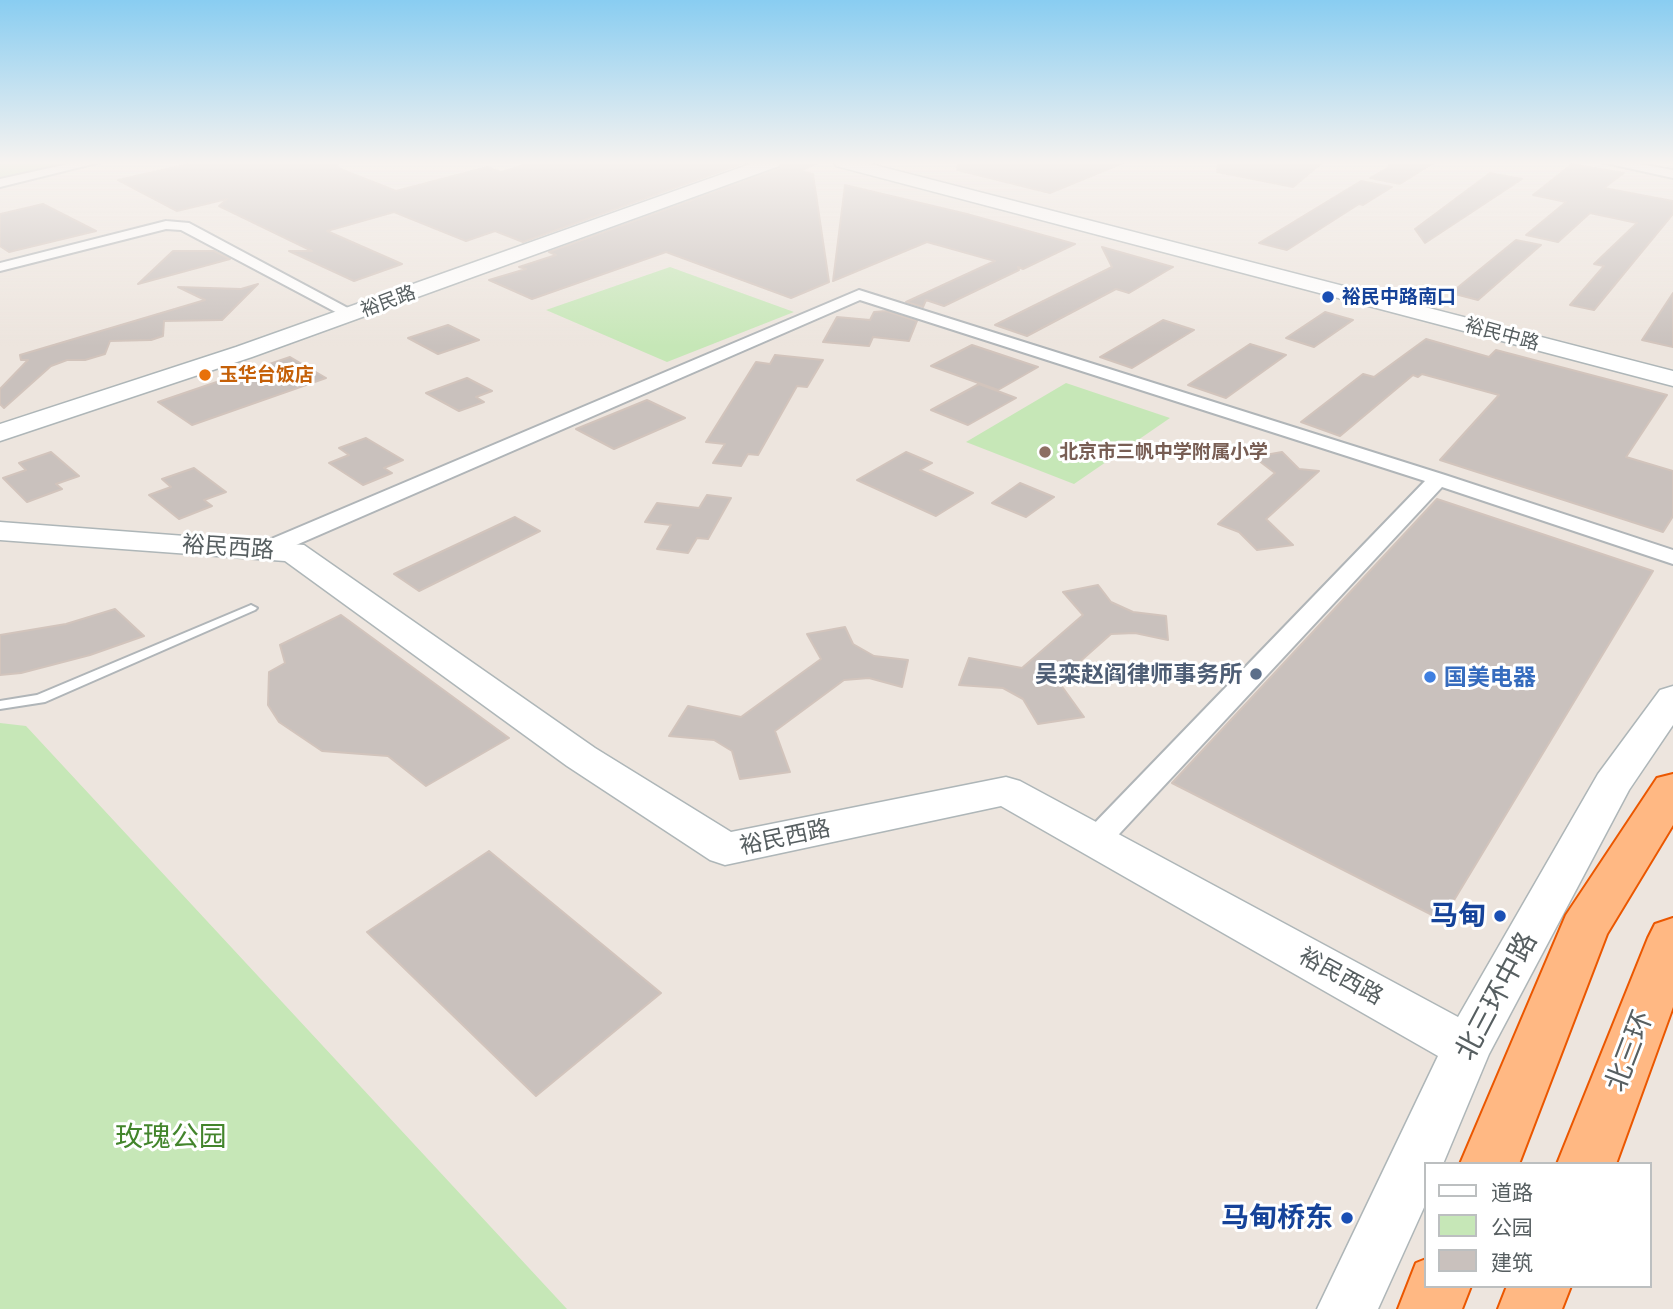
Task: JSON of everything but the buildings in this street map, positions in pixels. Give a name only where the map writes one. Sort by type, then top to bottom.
[{"type":"highway","points":[[1490,1162],[1584,929],[1673,789]]},
{"type":"highway","name":"北三环","points":[[1587,1162],[1673,938]]},
{"type":"highway","points":[[1430,1309],[1438,1288]]},
{"type":"highway","points":[[1530,1309],[1538,1288]]},
{"type":"street","name":"裕民路","points":[[0,433],[351,314],[603,223]]},
{"type":"street","name":"裕民中路","points":[[1076,223],[1673,379]]},
{"type":"street","name":"裕民中路","points":[[1100,223],[1673,371]]},
{"type":"street","points":[[0,267],[166,225],[184,226],[351,314]]},
{"type":"street","points":[[265,550],[859,295],[1673,557]]},
{"type":"street","points":[[1097,839],[1437,479]]},
{"type":"street","name":"裕民西路","points":[[0,531],[293,552],[581,757],[725,849],[1006,791],[1097,839],[1467,1047]]},
{"type":"street","name":"北三环中路","points":[[1347,1309],[1387,1229],[1467,1047],[1612,784],[1673,698]]},
{"type":"lane","points":[[0,705],[40,699],[251,608]]},
{"type":"green space","points":[[670,267],[794,312],[667,362],[546,310]]},
{"type":"green space","points":[[1066,383],[1170,418],[1074,484],[966,442]]},
{"type":"green space","name":"玫瑰公园","points":[[0,723],[26,726],[567,1309],[0,1309]]},
{"type":"place","name":"裕民中路南口","points":[[1328,297]]},
{"type":"place","name":"玉华台饭店","points":[[205,375]]},
{"type":"place","name":"北京市三帆中学附属小学","points":[[1045,452]]},
{"type":"place","name":"吴栾赵阎律师事务所","points":[[1256,674]]},
{"type":"place","name":"国美电器","points":[[1430,677]]},
{"type":"place","name":"马甸","points":[[1500,916]]},
{"type":"place","name":"马甸桥东","points":[[1347,1218]]}]
